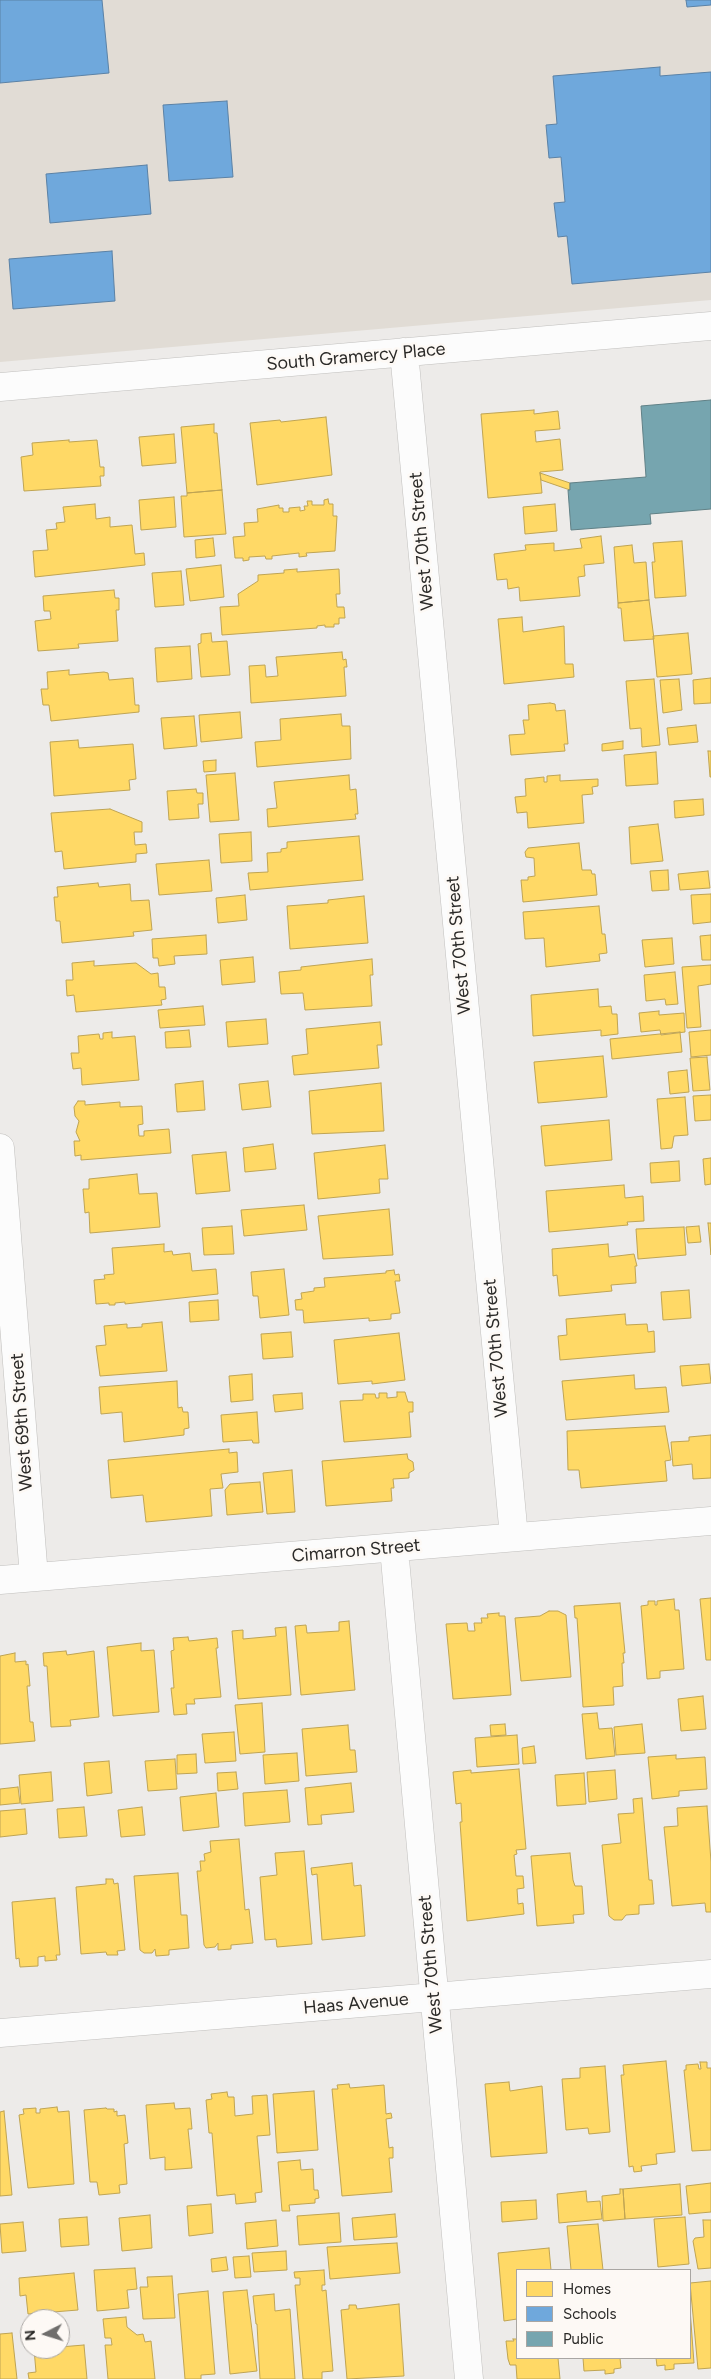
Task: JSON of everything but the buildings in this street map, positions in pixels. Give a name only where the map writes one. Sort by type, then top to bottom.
[{"type":"street","name":"South Gramercy Place","points":[[0,387],[711,326]]},
{"type":"street","name":"West 70th Street","points":[[404,352],[514,1537]]},
{"type":"street","name":"West 69th Street","points":[[0,1148],[34,1577]]},
{"type":"street","name":"Cimarron Street","points":[[0,1580],[711,1521]]},
{"type":"street","name":"West 70th Street","points":[[394,1548],[469,2379]]},
{"type":"street","name":"Haas Avenue","points":[[0,2033],[711,1974]]},
{"type":"shaded area","points":[[0,0],[711,0],[711,300],[0,362]]}]
